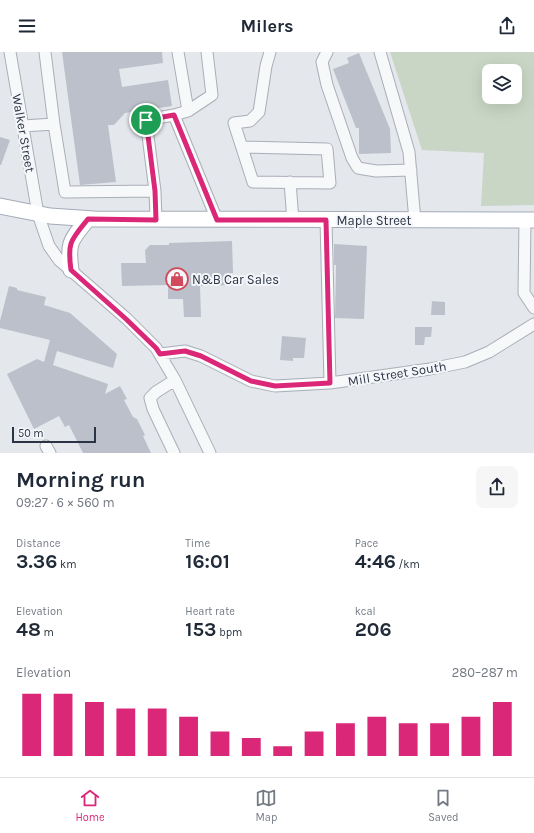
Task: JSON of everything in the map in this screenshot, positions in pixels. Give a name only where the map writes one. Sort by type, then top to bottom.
[{"type":"main road","name":"Maple Street","points":[[0,206],[50,216],[88,219],[415,221],[530,220]]},
{"type":"main road","points":[[71,270],[68,253],[71,239],[88,219]]},
{"type":"street","name":"Walker Street","points":[[10,52],[38,214]]},
{"type":"street","points":[[45,52],[54,124],[65,192],[155,191]]},
{"type":"street","points":[[178,52],[188,111]]},
{"type":"street","points":[[156,220],[155,191],[146,120],[188,111],[212,95],[207,52]]},
{"type":"street","points":[[242,147],[327,149],[330,183],[253,182],[234,123],[250,121],[259,112],[266,66],[270,52]]},
{"type":"street","points":[[327,52],[322,62],[327,84],[352,158],[358,168],[376,171],[411,170]]},
{"type":"street","points":[[380,52],[409,152],[415,221]]},
{"type":"street","points":[[174,115],[217,220]]},
{"type":"street","points":[[23,126],[54,124]]},
{"type":"street","points":[[290,182],[293,220]]},
{"type":"street","points":[[38,214],[49,246],[59,260],[126,319],[156,348],[176,380],[210,453]]},
{"type":"street","points":[[326,220],[330,383]]},
{"type":"street","points":[[530,220],[524,293],[534,308]]},
{"type":"street","name":"Mill Street South","points":[[160,354],[185,351],[201,356],[251,381],[275,386],[330,383],[430,369],[465,362],[489,352],[534,324]]},
{"type":"street","points":[[174,453],[153,409],[150,398],[156,392],[176,380]]},
{"type":"green space","points":[[390,52],[534,52],[534,205],[481,206],[484,153],[422,150]]},
{"type":"building","points":[[62,52],[162,52],[163,63],[119,69],[122,87],[168,80],[172,106],[125,113],[114,125],[108,125],[116,182],[80,185]]},
{"type":"building","points":[[359,53],[390,129],[391,153],[359,154],[359,128],[356,128],[333,69],[349,63],[347,58]]},
{"type":"building","points":[[0,137],[10,140],[1,165],[0,165]]},
{"type":"building","name":"N&B Car Sales","points":[[232,241],[232,285],[200,286],[201,317],[184,317],[183,299],[168,299],[168,285],[122,286],[121,263],[146,263],[145,250],[150,245]]},
{"type":"building","points":[[334,244],[367,246],[364,319],[335,318],[336,265],[334,265]]},
{"type":"building","points":[[9,286],[17,288],[17,290],[46,297],[44,305],[70,313],[117,354],[113,368],[57,351],[53,365],[108,384],[105,394],[120,386],[127,399],[124,400],[133,417],[137,419],[145,435],[143,436],[151,453],[83,453],[69,425],[65,427],[59,416],[34,429],[7,374],[37,359],[44,362],[50,340],[0,328],[0,321]]},
{"type":"building","points":[[432,301],[445,302],[445,315],[431,315]]},
{"type":"building","points":[[415,327],[432,327],[431,337],[425,337],[424,345],[415,345]]},
{"type":"building","points":[[282,336],[306,338],[304,358],[293,358],[293,361],[280,360]]},
{"type":"place","name":"N&B Car Sales","points":[[177,279]]},
{"type":"route","points":[[174,115],[217,220],[326,220],[330,383],[275,386],[251,381],[201,356],[185,351],[160,354],[156,348],[126,319],[71,270],[68,253],[71,239],[88,219],[156,220],[155,191],[146,120],[174,115]]}]
